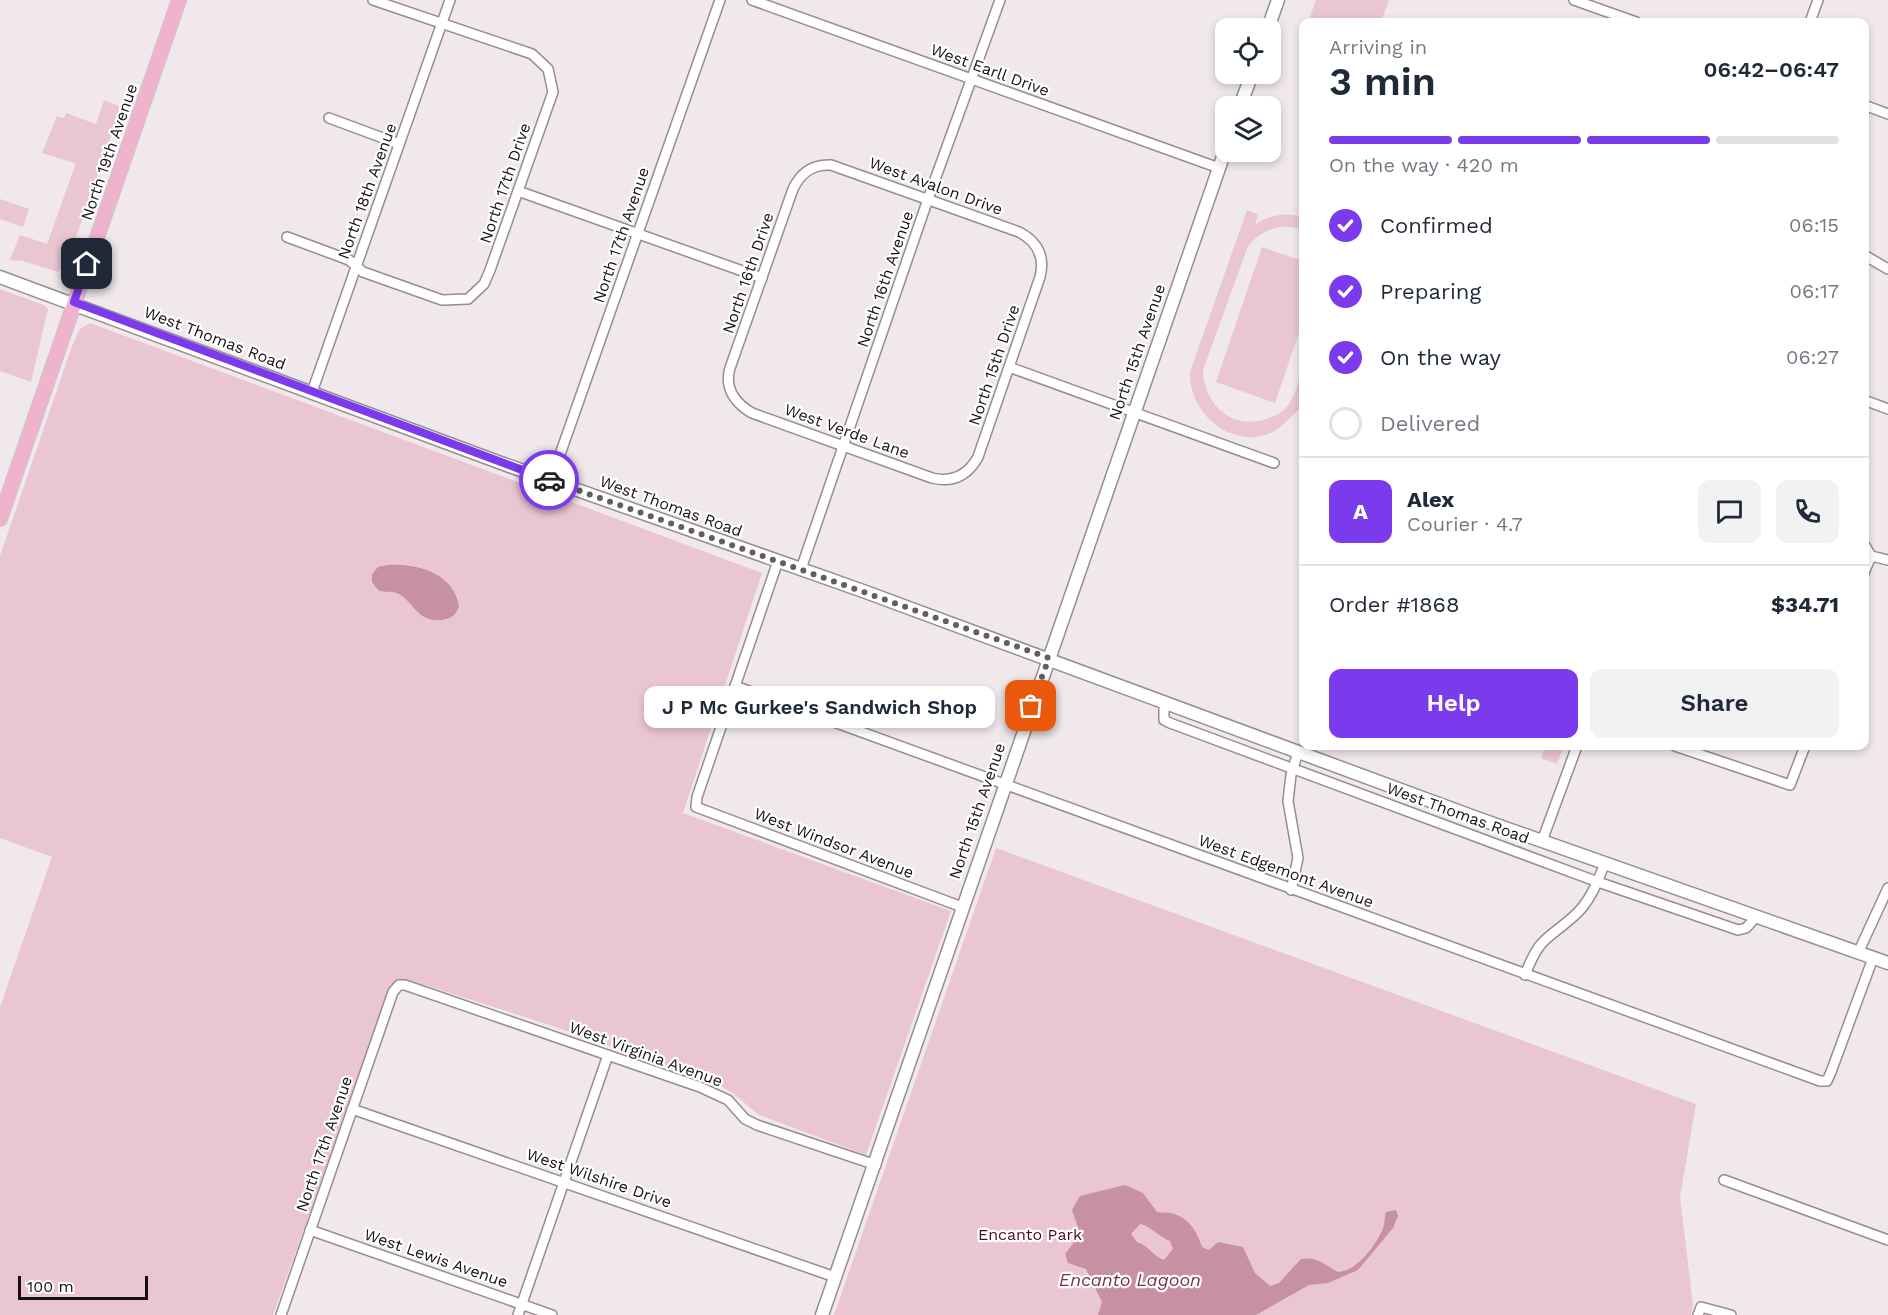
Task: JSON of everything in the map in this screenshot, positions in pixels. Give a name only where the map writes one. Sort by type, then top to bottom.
[{"type":"main road","name":"North 19th Avenue","points":[[0,519],[179,0]]},
{"type":"main road","points":[[1272,18],[1278,0]]},
{"type":"main road","name":"North 15th Avenue","points":[[822,1315],[876,1166],[890,1113],[1221,162]]},
{"type":"main road","name":"West Thomas Road","points":[[0,277],[74,302],[551,480],[1049,658],[1542,841],[1888,963]]},
{"type":"street","points":[[372,0],[441,24]]},
{"type":"street","name":"North 18th Avenue","points":[[312,392],[450,0]]},
{"type":"street","name":"North 17th Avenue","points":[[551,480],[720,0]]},
{"type":"street","name":"West Earll Drive","points":[[752,0],[1219,168]]},
{"type":"street","name":"North 16th Avenue","points":[[801,569],[928,200],[1000,0]]},
{"type":"street","points":[[1811,18],[1818,0]]},
{"type":"street","points":[[1578,1],[1625,18]]},
{"type":"street","name":"North 17th Drive","points":[[356,266],[364,273],[442,300],[468,299],[484,284],[553,92],[549,69],[532,54],[441,24]]},
{"type":"street","points":[[1869,107],[1888,114]]},
{"type":"street","points":[[329,118],[399,144]]},
{"type":"street","name":"West Avalon Drive","points":[[816,166],[831,165],[845,168],[1019,232],[1033,241],[1039,251]]},
{"type":"street","name":"North 16th Drive","points":[[734,398],[729,389],[728,374],[797,181],[816,166]]},
{"type":"street","points":[[518,191],[762,278]]},
{"type":"street","points":[[287,237],[349,261],[356,266]]},
{"type":"street","name":"North 15th Drive","points":[[954,479],[970,470],[978,457],[1040,277],[1042,264],[1039,251]]},
{"type":"street","points":[[1869,258],[1888,269]]},
{"type":"street","points":[[1009,368],[1274,463]]},
{"type":"street","name":"West Verde Lane","points":[[734,398],[752,413],[932,478],[954,479]]},
{"type":"street","points":[[1869,402],[1888,409]]},
{"type":"street","points":[[1869,553],[1871,556],[1888,560]]},
{"type":"street","points":[[1869,561],[1871,556]]},
{"type":"street","points":[[735,686],[778,561]]},
{"type":"street","name":"West Edgemont Avenue","points":[[735,686],[1290,890],[1820,1081],[1827,1081],[1873,958]]},
{"type":"street","name":"West Windsor Avenue","points":[[735,686],[697,797],[696,807],[962,907]]},
{"type":"street","name":"West Thomas Road","points":[[1164,701],[1164,720],[1170,723],[1598,882],[1738,930],[1746,928],[1757,916]]},
{"type":"street","points":[[1542,841],[1576,750]]},
{"type":"street","points":[[1687,750],[1790,785],[1803,750]]},
{"type":"street","points":[[1290,890],[1298,858],[1288,801],[1298,752]]},
{"type":"street","points":[[1525,975],[1534,951],[1545,937],[1575,915],[1586,902],[1598,882],[1605,863]]},
{"type":"street","points":[[1858,953],[1888,888]]},
{"type":"street","name":"North 17th Avenue","points":[[281,1315],[393,992],[399,985]]},
{"type":"street","name":"West Virginia Avenue","points":[[399,985],[405,985],[717,1094],[729,1100],[745,1119],[757,1125],[876,1166]]},
{"type":"street","points":[[518,1315],[608,1055]]},
{"type":"street","name":"West Wilshire Drive","points":[[352,1109],[835,1277]]},
{"type":"street","points":[[1724,1180],[1888,1240]]},
{"type":"street","name":"West Lewis Avenue","points":[[310,1230],[552,1315]]},
{"type":"street","points":[[1699,1311],[1708,1307],[1731,1315]]},
{"type":"green space","points":[[1316,0],[1389,0],[1382,18],[1309,18]]},
{"type":"green space","points":[[104,100],[121,107],[66,266],[58,272],[23,261],[10,260],[20,235],[47,244],[75,166],[74,163],[42,153],[57,116],[64,118],[66,113],[96,124]]},
{"type":"green space","points":[[0,199],[29,209],[23,227],[0,219]]},
{"type":"green space","points":[[1247,210],[1258,214],[1255,225],[1266,218],[1278,215],[1299,216],[1299,229],[1280,227],[1266,231],[1248,246],[1203,370],[1209,395],[1215,405],[1223,413],[1233,418],[1256,421],[1279,413],[1288,405],[1299,380],[1299,408],[1276,430],[1260,436],[1245,437],[1230,433],[1217,426],[1197,402],[1191,388],[1190,372]]},
{"type":"green space","points":[[1262,247],[1299,260],[1299,333],[1275,403],[1216,382]]},
{"type":"green space","points":[[0,289],[44,305],[48,309],[31,382],[0,371]]},
{"type":"green space","points":[[90,323],[762,573],[683,813],[951,911],[866,1155],[759,1115],[734,1094],[717,1084],[556,1027],[406,979],[394,981],[273,1315],[0,1315],[0,1007],[52,857],[0,838],[0,556],[72,346],[80,329]]},
{"type":"green space","points":[[1544,750],[1562,750],[1557,764],[1541,758]]},
{"type":"green space","name":"Encanto Park","points":[[996,848],[1696,1104],[1680,1197],[1693,1305],[1691,1315],[834,1315]]},
{"type":"water","points":[[388,565],[422,568],[442,578],[456,595],[459,607],[456,613],[452,617],[441,620],[426,618],[397,593],[378,590],[372,582],[372,574],[378,567]]},
{"type":"water","name":"Encanto Lagoon","points":[[1125,1185],[1143,1193],[1157,1212],[1178,1215],[1188,1222],[1198,1236],[1202,1247],[1209,1250],[1218,1242],[1243,1247],[1255,1273],[1270,1286],[1279,1283],[1301,1259],[1317,1260],[1338,1272],[1345,1271],[1358,1263],[1370,1251],[1383,1229],[1386,1212],[1396,1210],[1398,1216],[1393,1228],[1358,1270],[1328,1283],[1309,1285],[1256,1315],[1098,1315],[1102,1302],[1086,1269],[1068,1263],[1065,1254],[1078,1237],[1079,1230],[1072,1210],[1080,1196]],"holes":[[[1140,1224],[1170,1241],[1173,1249],[1164,1260],[1137,1242],[1131,1234]]]},
{"type":"way so far","points":[[549,480],[1049,658],[1031,706]]},
{"type":"place","name":"J P Mc Gurkee's Sandwich Shop","points":[[1031,706]]},
{"type":"route","points":[[87,264],[74,302],[549,480]]}]
